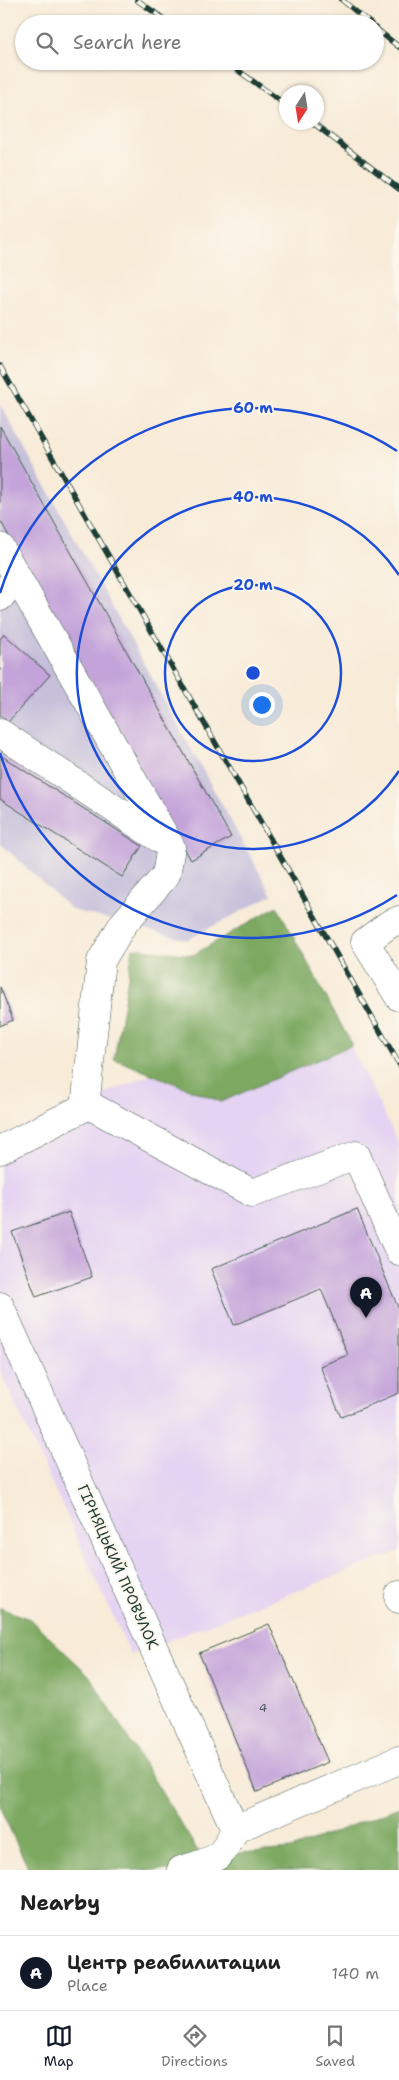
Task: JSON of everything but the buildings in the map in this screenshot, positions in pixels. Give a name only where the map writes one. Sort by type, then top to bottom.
[{"type":"street","points":[[0,547],[8,587],[171,847],[166,874],[123,924],[101,961],[85,1107],[0,1150]]},
{"type":"street","points":[[0,733],[171,847]]},
{"type":"street","points":[[399,920],[388,925],[366,942],[399,997]]},
{"type":"street","points":[[85,1103],[252,1193],[356,1155],[399,1251]]},
{"type":"street","name":"ГІРНЯЦЬКИЙ ПРОВУЛОК","points":[[0,1306],[235,1829]]},
{"type":"street","points":[[181,1870],[216,1859],[226,1849],[235,1829],[399,1760]]},
{"type":"shaded area","points":[[0,404],[272,895],[187,940],[72,910],[0,843]]},
{"type":"shaded area","points":[[329,1002],[399,1144],[399,1551],[131,1655],[0,1371],[0,1136]]},
{"type":"green space","points":[[277,906],[352,1045],[221,1102],[114,1059],[133,948],[193,955]]},
{"type":"green space","points":[[0,1608],[30,1619],[89,1675],[201,1856],[291,1849],[399,1807],[399,1870],[29,1870],[0,1808]]},
{"type":"railway","points":[[137,0],[158,15]]},
{"type":"railway","points":[[342,0],[360,15]]},
{"type":"railway","points":[[384,35],[399,47]]},
{"type":"railway","points":[[237,70],[279,100]]},
{"type":"railway","points":[[322,130],[399,189]]},
{"type":"railway","points":[[0,366],[399,1064]]},
{"type":"place","name":"Центр реабилитации","points":[[366,1318]]}]
